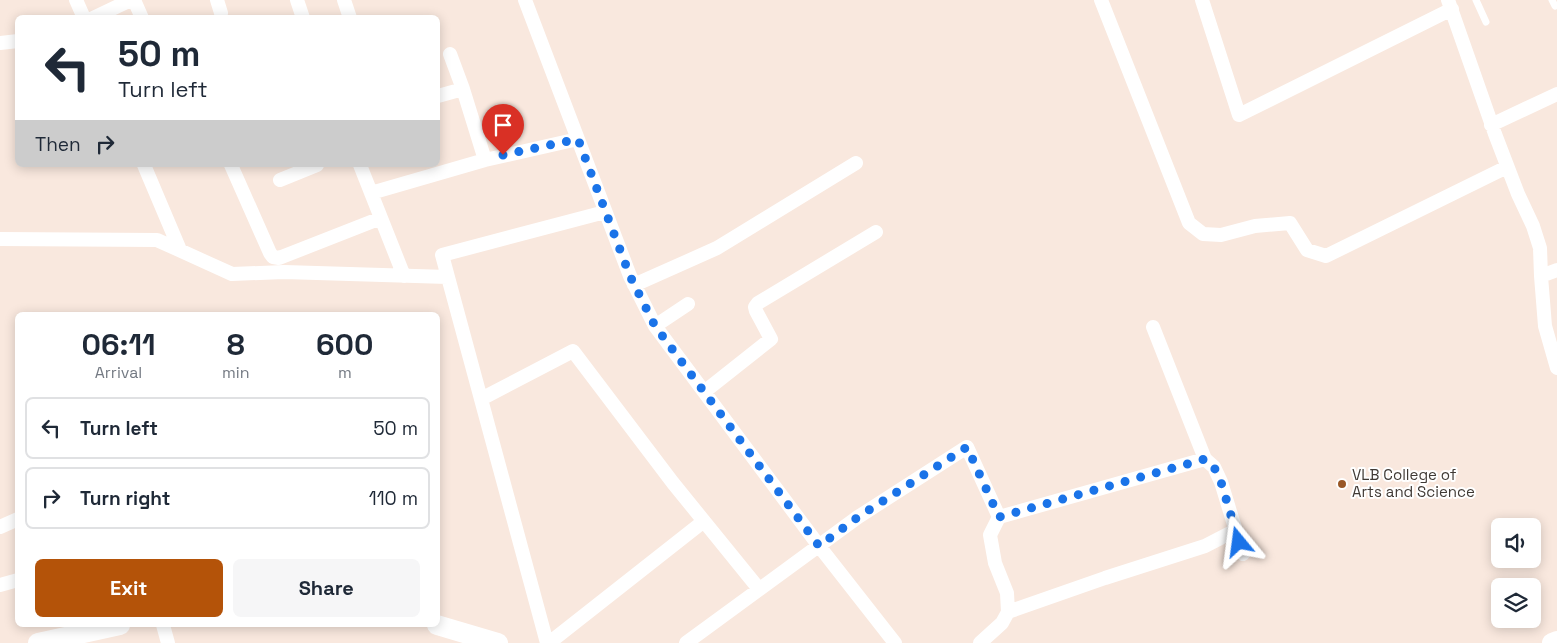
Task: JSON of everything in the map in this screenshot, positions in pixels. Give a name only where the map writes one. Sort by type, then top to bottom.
[{"type":"main road","points":[[440,626],[498,643]]},
{"type":"main road","points":[[38,643],[111,627]]},
{"type":"main road","points":[[1552,643],[1557,641]]},
{"type":"street","points":[[76,0],[83,15]]},
{"type":"street","points":[[100,15],[133,0],[140,15]]},
{"type":"street","points":[[296,0],[302,15]]},
{"type":"street","points":[[344,0],[349,15]]},
{"type":"street","points":[[525,0],[634,285],[655,326],[819,546],[895,643]]},
{"type":"street","points":[[1101,0],[1189,222],[1204,234],[1220,234],[1256,226],[1290,223],[1307,250],[1326,256],[1507,167]]},
{"type":"street","points":[[1202,0],[1239,115],[1450,5],[1491,125],[1533,226],[1540,248],[1546,326],[1557,368]]},
{"type":"street","points":[[0,43],[15,41]]},
{"type":"street","points":[[450,54],[463,89],[484,160]]},
{"type":"street","points":[[440,95],[463,89]]},
{"type":"street","points":[[1491,125],[1557,94]]},
{"type":"street","points":[[371,193],[484,160],[578,139]]},
{"type":"street","points":[[634,285],[716,248],[856,163]]},
{"type":"street","points":[[145,167],[180,250]]},
{"type":"street","points":[[232,167],[273,256],[279,258],[381,218]]},
{"type":"street","points":[[280,180],[312,167]]},
{"type":"street","points":[[361,167],[404,276]]},
{"type":"street","points":[[606,212],[442,255],[548,643],[704,521]]},
{"type":"street","points":[[704,392],[771,339],[756,311],[755,307],[758,303],[876,232]]},
{"type":"street","points":[[0,239],[157,240],[232,274],[284,272],[448,277]]},
{"type":"street","points":[[1541,276],[1557,270]]},
{"type":"street","points":[[655,326],[688,304]]},
{"type":"street","points":[[1153,327],[1205,459],[1214,467],[1221,482],[1243,554]]},
{"type":"street","points":[[481,399],[573,352],[704,521],[760,589]]},
{"type":"street","points":[[686,643],[858,517],[967,447],[999,517]]},
{"type":"street","points":[[980,643],[1002,623],[1008,612],[1007,593],[995,563],[990,535],[999,517],[1205,459]]},
{"type":"street","points":[[0,527],[15,520]]},
{"type":"street","points":[[1008,612],[1105,578],[1206,546],[1236,530]]},
{"type":"street","points":[[0,585],[15,581]]},
{"type":"street","points":[[164,627],[168,643]]},
{"type":"lane","points":[[1476,0],[1486,22]]},
{"type":"place","name":"VLB College of Arts and Science","points":[[1342,484]]},
{"type":"route","points":[[503,155],[578,139],[630,276],[655,326],[819,546],[858,517],[967,447],[999,517],[1205,459],[1214,467],[1221,482],[1239,542]]}]
